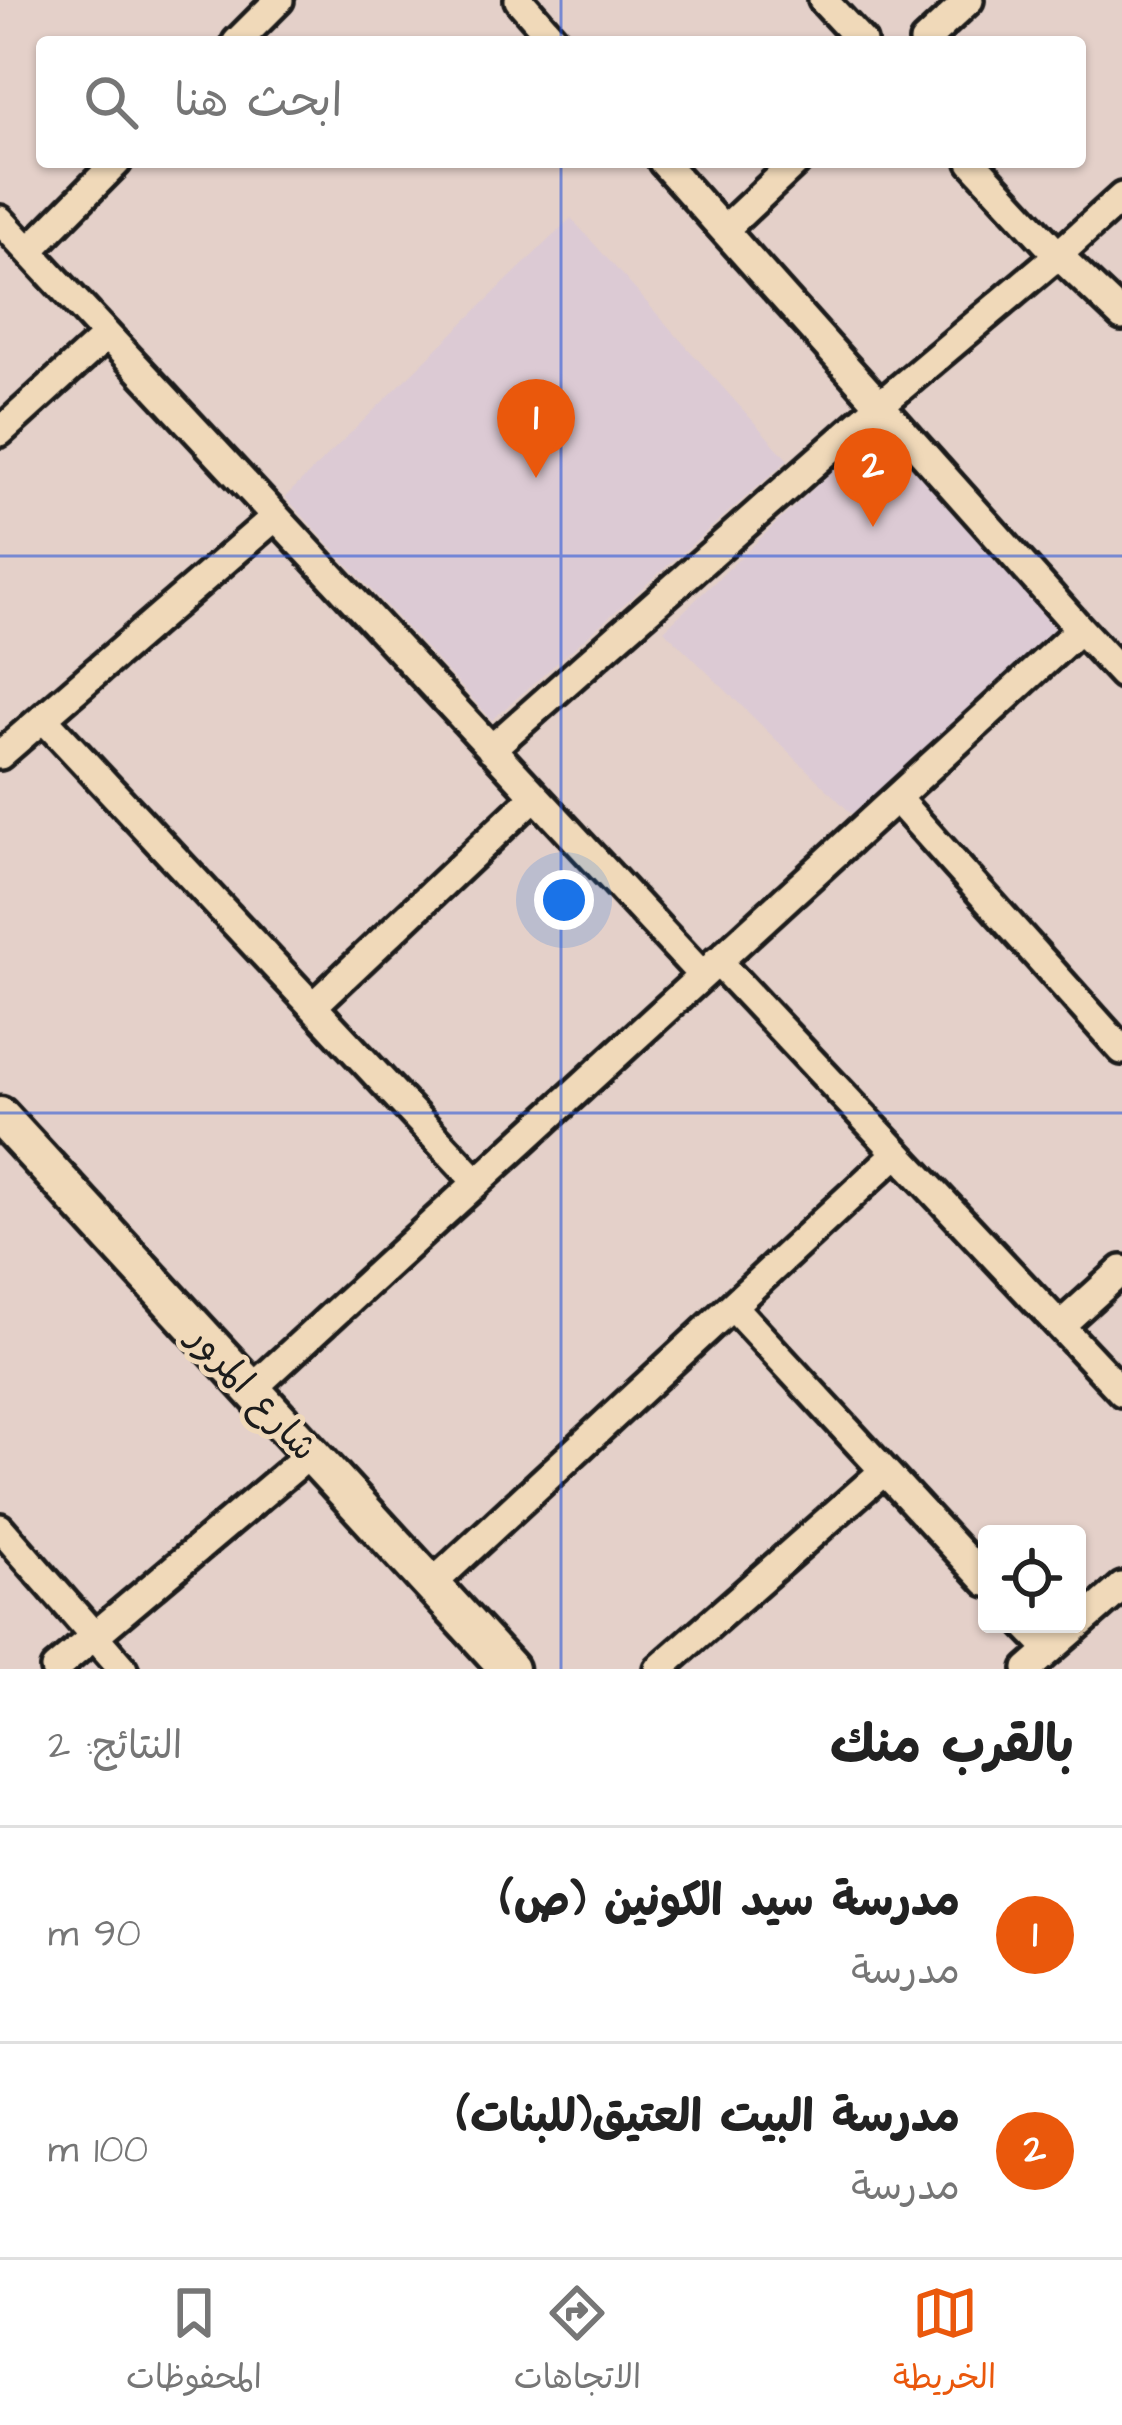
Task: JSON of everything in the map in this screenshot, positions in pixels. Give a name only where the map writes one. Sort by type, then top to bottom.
[{"type":"street","points":[[243,36],[279,0]]},
{"type":"street","points":[[519,0],[551,36]]},
{"type":"street","points":[[823,0],[856,36]]},
{"type":"street","points":[[930,36],[969,0]]},
{"type":"street","points":[[28,251],[111,168]]},
{"type":"street","points":[[668,168],[1122,674]]},
{"type":"street","points":[[724,230],[790,168]]},
{"type":"street","points":[[978,168],[1122,316]]},
{"type":"street","points":[[490,749],[1122,197]]},
{"type":"street","points":[[0,220],[490,749],[897,1153],[1122,1392]]},
{"type":"street","points":[[0,432],[107,335]]},
{"type":"street","points":[[0,755],[275,517]]},
{"type":"street","points":[[252,1389],[1080,629]]},
{"type":"street","points":[[43,718],[477,1182]]},
{"type":"street","points":[[313,1006],[535,796]]},
{"type":"street","points":[[896,798],[1122,1050]]},
{"type":"street","name":"شارع المرور","points":[[8,1139],[252,1389],[509,1669]]},
{"type":"street","points":[[431,1585],[897,1153]]},
{"type":"street","points":[[1060,1326],[1122,1270]]},
{"type":"street","points":[[732,1306],[978,1572]]},
{"type":"street","points":[[56,1669],[310,1454]]},
{"type":"street","points":[[659,1669],[884,1471]]},
{"type":"street","points":[[0,1528],[123,1669]]},
{"type":"street","points":[[1039,1660],[1122,1587]]},
{"type":"shaded area","points":[[571,218],[788,460],[492,720],[285,497]]},
{"type":"shaded area","points":[[880,425],[1063,628],[853,815],[664,630]]},
{"type":"place","name":"مدرسة سيد الكونين (ص)","points":[[536,478]]},
{"type":"place","name":"مدرسة البيت العتيق(للبنات)","points":[[873,527]]}]
